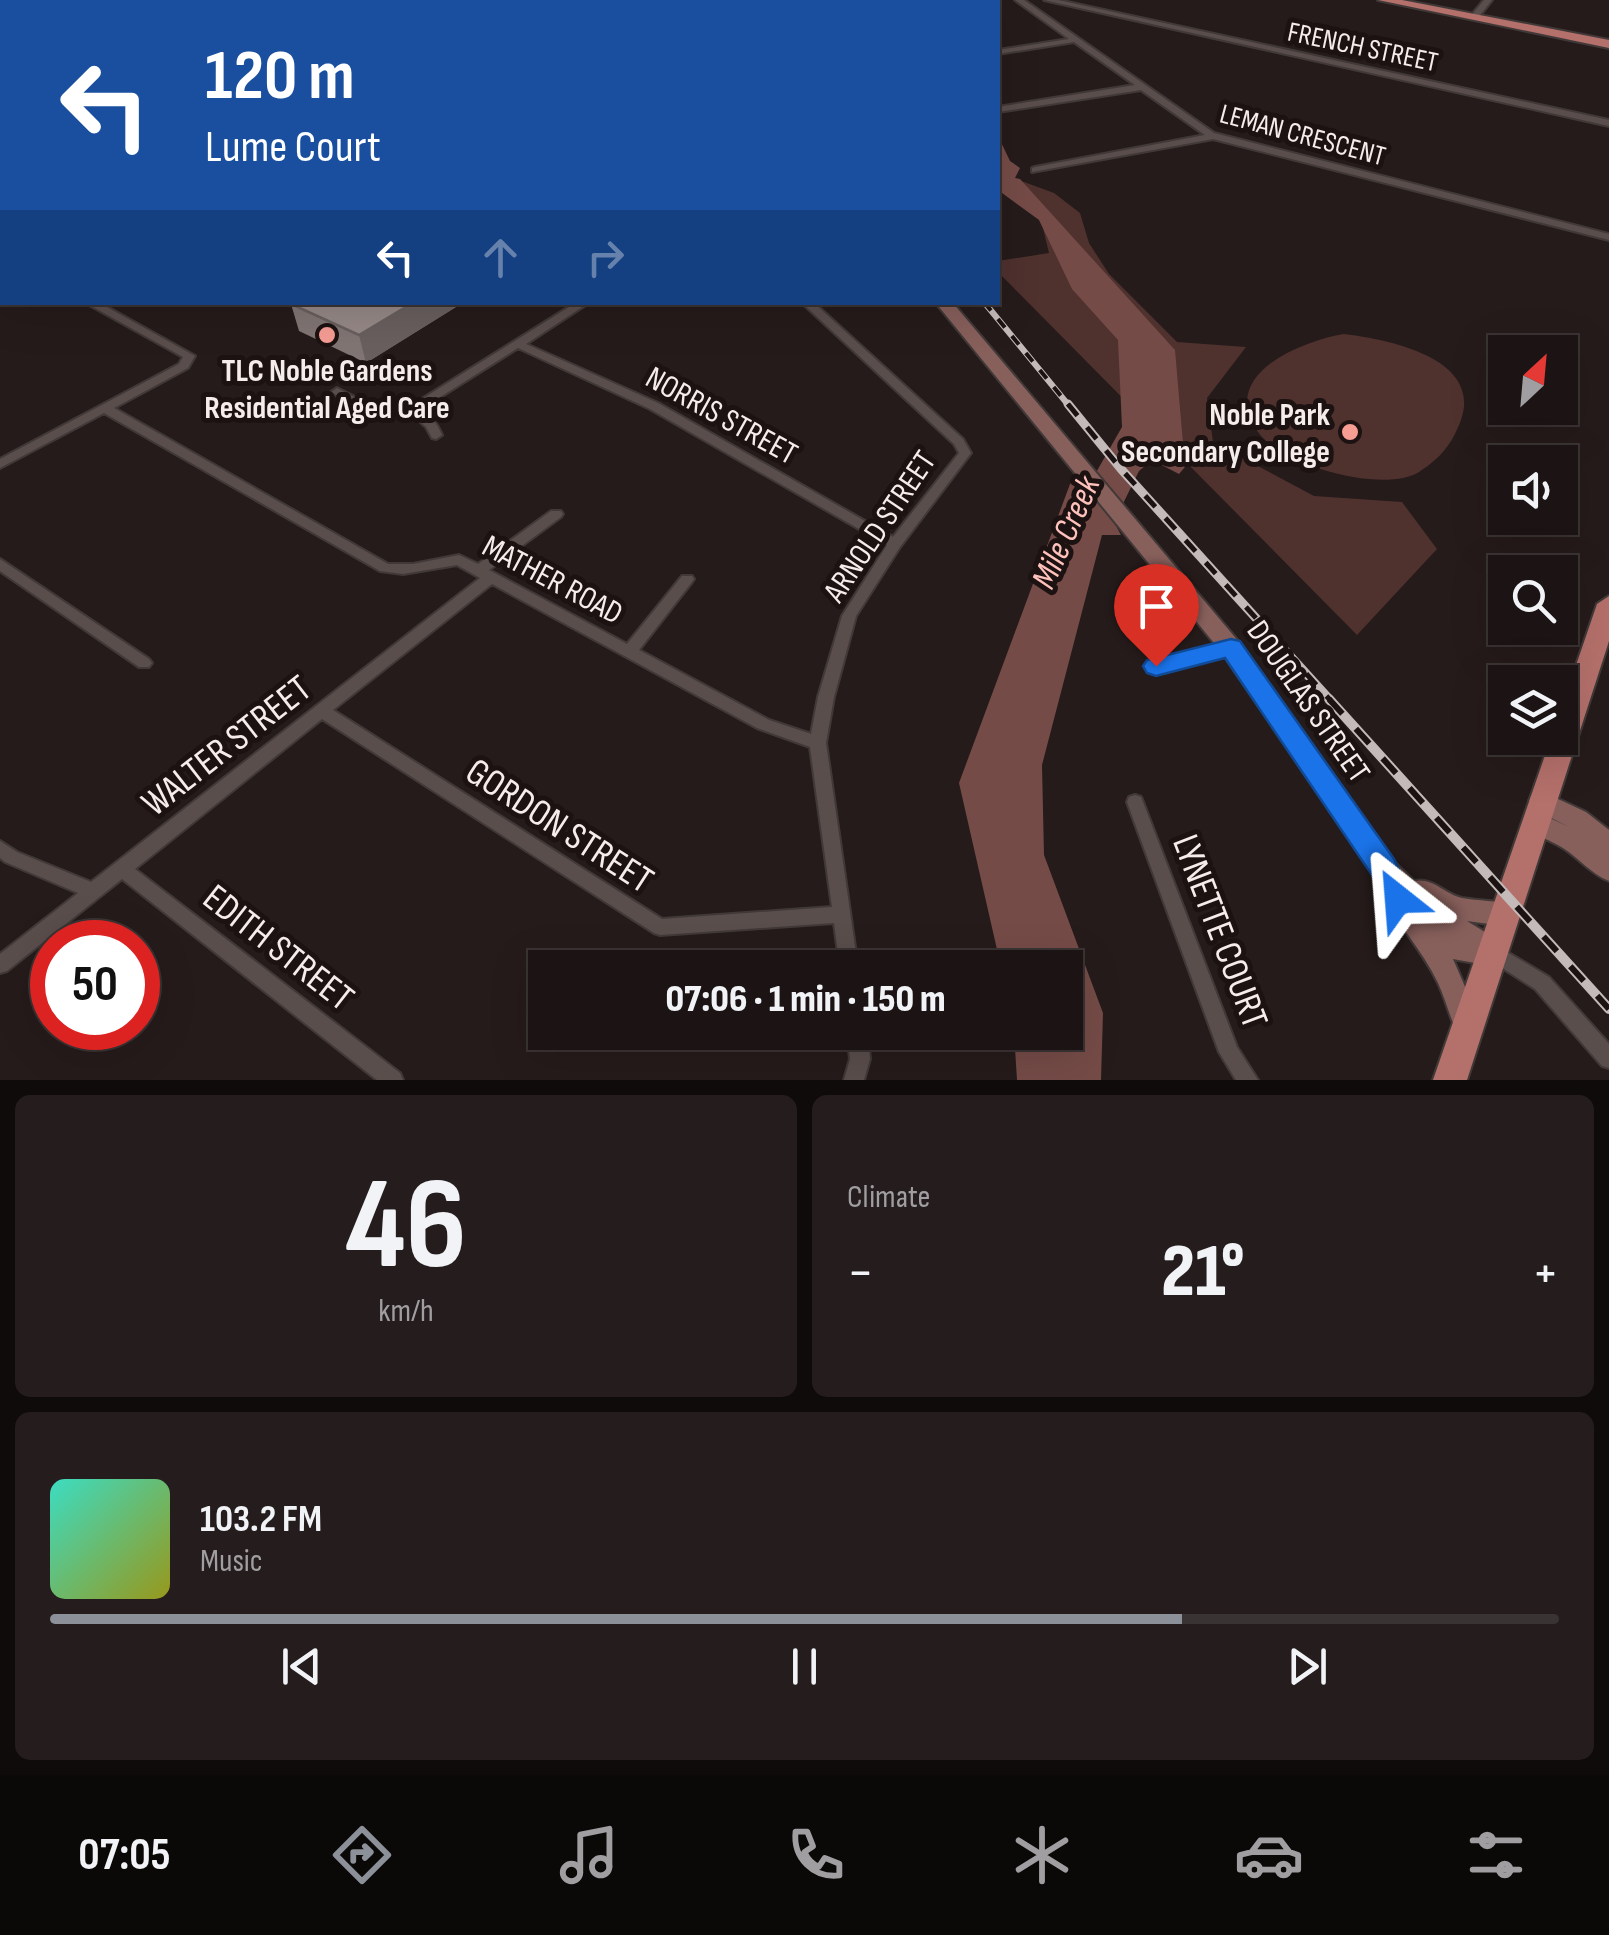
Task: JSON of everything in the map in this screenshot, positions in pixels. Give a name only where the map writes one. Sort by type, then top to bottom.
[{"type":"main road","points":[[1384,0],[1609,44]]},
{"type":"main road","name":"DOUGLAS STREET","points":[[945,305],[1231,648],[1379,862],[1409,913],[1428,933],[1450,947],[1491,951]]},
{"type":"main road","points":[[1450,1080],[1538,811],[1602,646],[1609,604]]},
{"type":"main road","points":[[1538,811],[1577,818],[1609,846]]},
{"type":"main road","points":[[1538,811],[1609,870]]},
{"type":"main road","points":[[1379,862],[1437,901],[1466,910],[1504,914]]},
{"type":"main road","name":"DOUGLAS STREET","points":[[1379,862],[1432,913],[1491,951]]},
{"type":"main road","points":[[1409,913],[1445,967],[1468,1026]]},
{"type":"street","name":"LEMAN CRESCENT","points":[[1020,0],[1214,136],[1609,237]]},
{"type":"street","name":"FRENCH STREET","points":[[1048,0],[1609,123]]},
{"type":"street","points":[[1474,18],[1488,0]]},
{"type":"street","points":[[1000,52],[1074,40]]},
{"type":"street","points":[[1000,110],[1141,87]]},
{"type":"street","points":[[1036,170],[1214,136]]},
{"type":"street","points":[[0,464],[184,366],[189,356],[95,305]]},
{"type":"street","points":[[337,392],[383,412],[412,410],[580,305]]},
{"type":"street","name":"ARNOLD STREET","points":[[809,305],[960,442],[965,453],[895,544],[850,616],[826,696],[818,743],[847,950]]},
{"type":"street","name":"NORRIS STREET","points":[[518,344],[654,406],[895,544]]},
{"type":"street","name":"MATHER ROAD","points":[[104,408],[385,568],[403,572],[435,562],[459,560],[763,724],[818,743]]},
{"type":"street","points":[[412,410],[423,416],[436,435]]},
{"type":"street","name":"WALTER STREET","points":[[0,965],[322,711],[556,514]]},
{"type":"street","points":[[0,564],[144,663]]},
{"type":"street","points":[[630,652],[687,579]]},
{"type":"street","points":[[1156,666],[1231,648]]},
{"type":"street","name":"GORDON STREET","points":[[322,711],[660,928],[842,914]]},
{"type":"street","name":"LYNETTE COURT","points":[[1135,802],[1229,1052],[1248,1080]]},
{"type":"street","points":[[0,848],[11,857],[93,892]]},
{"type":"street","name":"EDITH STREET","points":[[122,869],[393,1080]]},
{"type":"street","points":[[1491,951],[1542,983],[1609,1059]]},
{"type":"street","points":[[854,1080],[859,1050]]},
{"type":"shaded area","points":[[1016,179],[1054,193],[1080,213],[1089,243],[1109,274],[1177,342],[1246,347],[1207,398],[1213,442],[1314,496],[1402,502],[1437,549],[1357,635],[1000,274],[1000,261],[1049,253],[1041,220]]},
{"type":"shaded area","points":[[1344,334],[1426,355],[1458,381],[1464,398],[1458,429],[1440,456],[1419,472],[1382,480],[1334,473],[1288,456],[1258,432],[1248,412],[1248,394],[1256,378],[1287,353]]},
{"type":"water","name":"Mile Creek","points":[[1000,140],[1010,161],[1020,168],[1015,178],[1175,350],[1185,467],[1179,474],[1152,460],[1139,471],[1114,522],[1121,535],[1102,535],[1042,765],[1044,855],[1079,950],[997,950],[959,783],[1073,476],[1086,490],[1122,427],[1118,340],[1072,289],[1039,220],[1000,191]]},
{"type":"water","points":[[1083,959],[1103,1013],[1101,1080],[1017,1080],[1015,1050],[1083,1050]]},
{"type":"building","points":[[293,305],[409,305],[359,335]]},
{"type":"railway","points":[[986,305],[1070,407]]},
{"type":"railway","points":[[1068,404],[1121,469],[1331,701]]},
{"type":"railway","points":[[1329,699],[1609,1009]]},
{"type":"place","name":"TLC Noble Gardens Residential Aged Care","points":[[327,335]]},
{"type":"place","name":"Noble Park Secondary College","points":[[1350,432]]},
{"type":"route","points":[[1156,666],[1231,648],[1383,868],[1398,899]]}]
